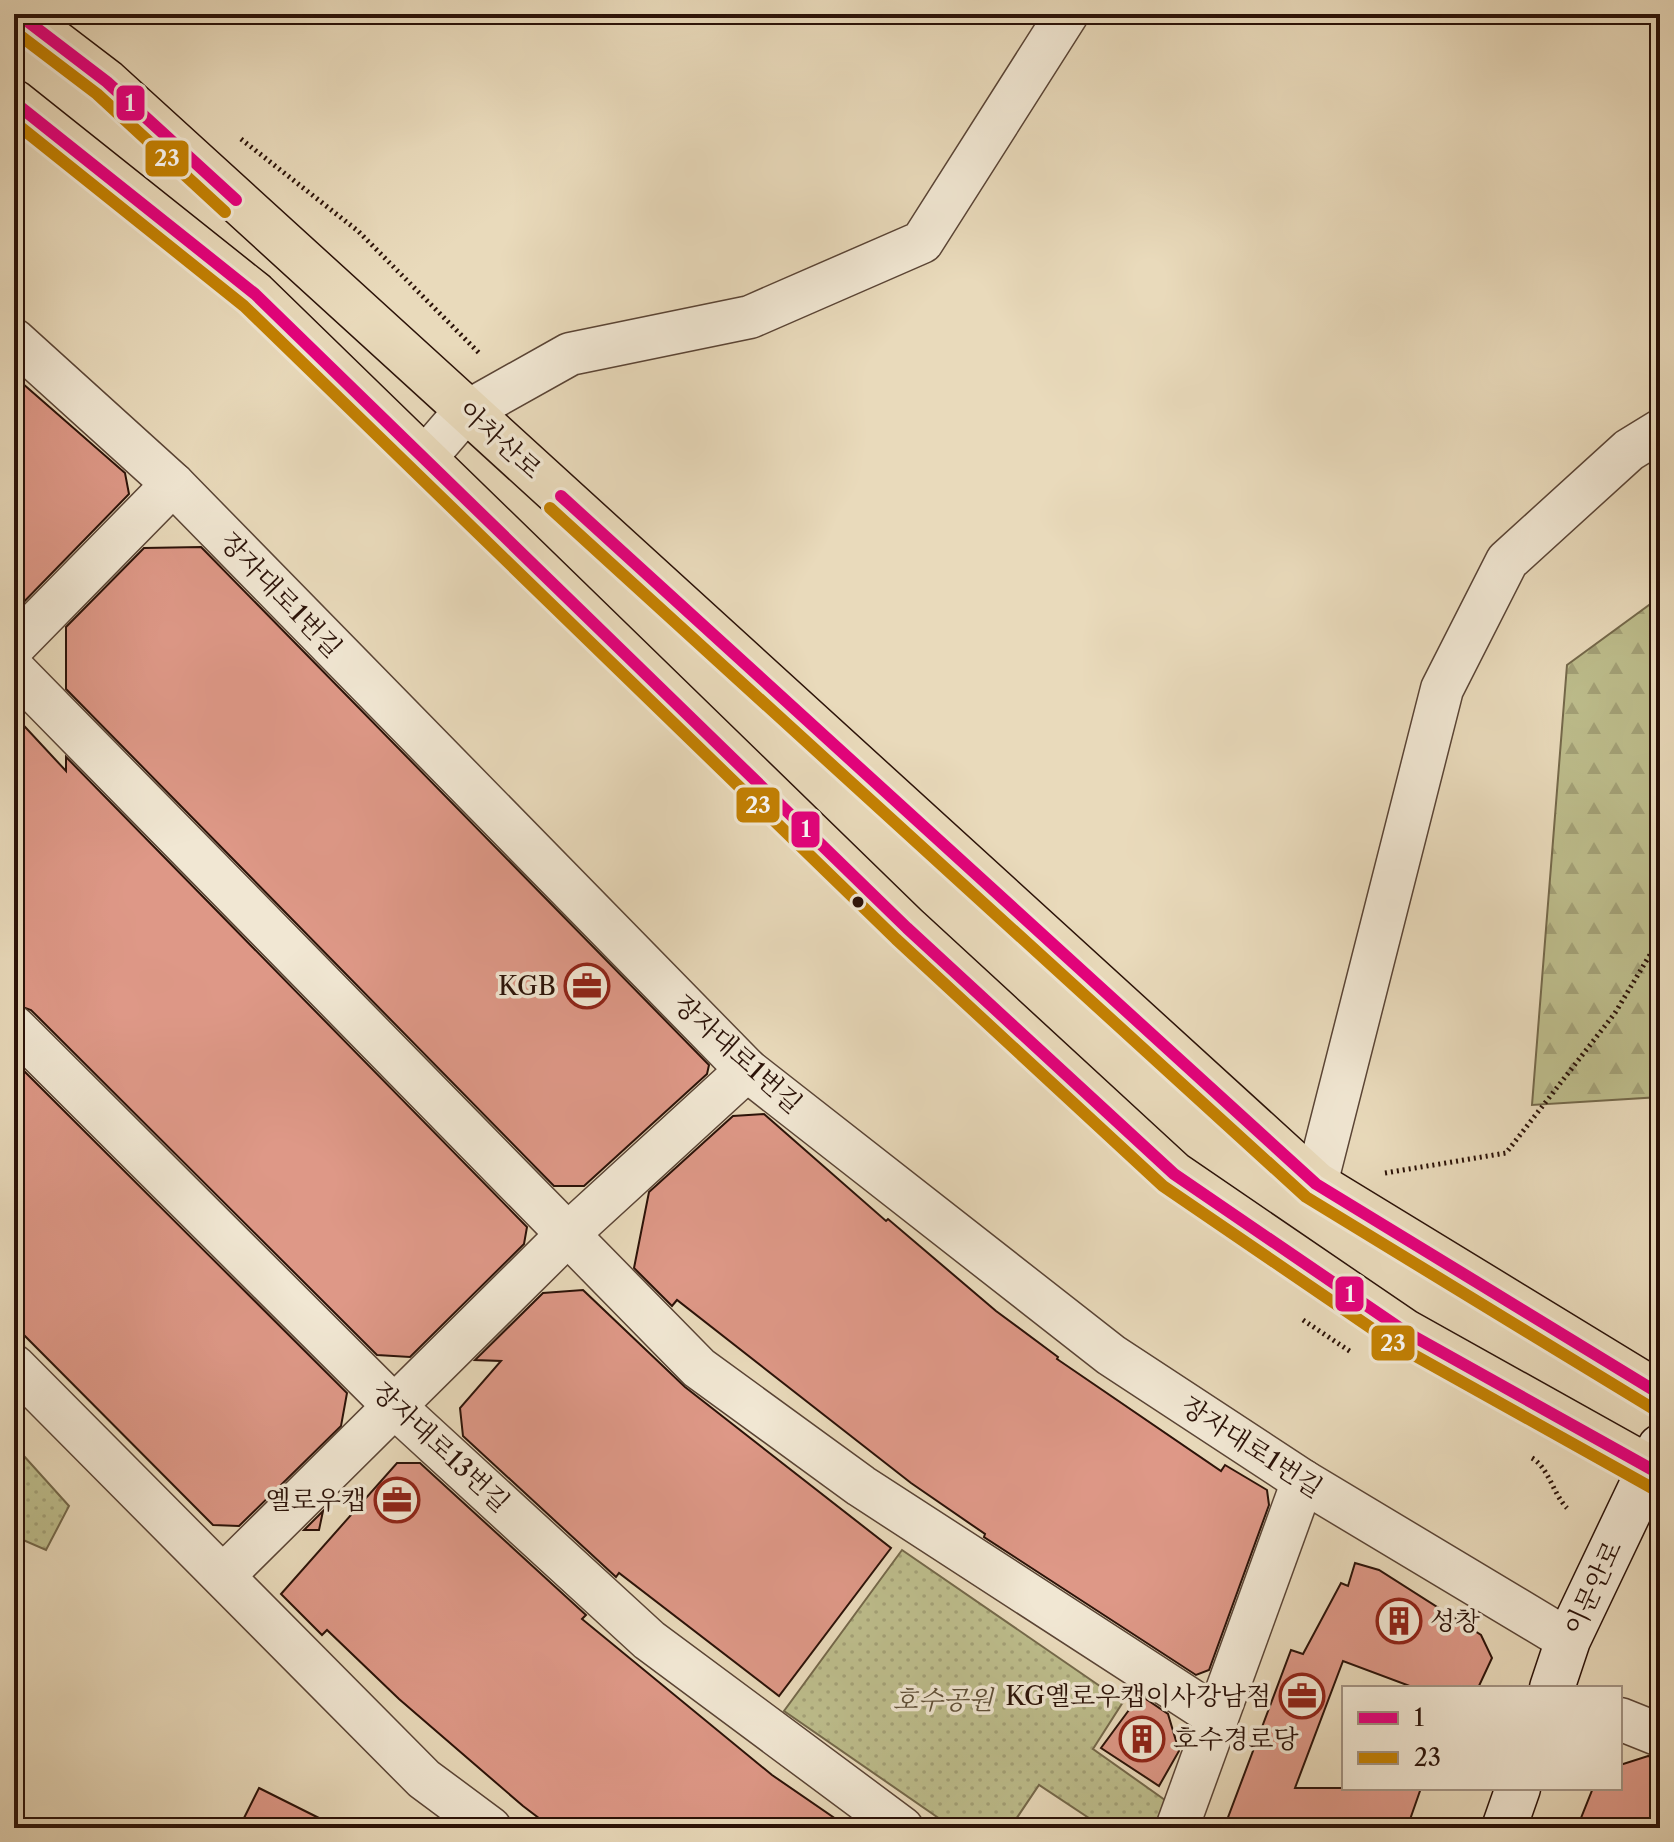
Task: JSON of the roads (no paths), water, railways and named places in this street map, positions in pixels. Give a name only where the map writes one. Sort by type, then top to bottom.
[{"type":"main road","name":"아차산로","points":[[18,14],[107,82],[1316,1184],[1660,1394]]},
{"type":"main road","points":[[14,102],[255,294],[907,928],[1174,1174],[1404,1331],[1656,1463]]},
{"type":"street","points":[[425,458],[469,412],[570,354],[750,317],[922,242],[1067,14]]},
{"type":"street","name":"장자대로1번길","points":[[14,340],[173,484],[747,1070],[1111,1355],[1303,1481],[1568,1640]]},
{"type":"street","points":[[1316,1184],[1442,689],[1507,561],[1629,450],[1660,431]]},
{"type":"street","points":[[14,646],[173,484]]},
{"type":"street","points":[[14,670],[699,1368],[861,1486],[1217,1717]]},
{"type":"street","name":"장자대로13번길","points":[[14,1027],[395,1407],[649,1640],[902,1828]]},
{"type":"street","points":[[224,1575],[569,1233],[747,1070]]},
{"type":"street","points":[[14,1366],[424,1779],[490,1828]]},
{"type":"street","name":"이문안로","points":[[1553,1686],[1568,1640],[1656,1463]]},
{"type":"street","points":[[1177,1828],[1303,1481]]},
{"type":"street","points":[[1622,1720],[1660,1735]]},
{"type":"street","points":[[1504,1828],[1517,1790]]},
{"type":"place","name":"KGB","points":[[587,986]]},
{"type":"place","name":"옐로우캡","points":[[397,1500]]},
{"type":"place","name":"성창","points":[[1399,1621]]},
{"type":"place","name":"KG옐로우캡이사강남점","points":[[1302,1696]]},
{"type":"place","name":"호수경로당","points":[[1142,1739]]},
{"type":"park label","name":"호수공원","points":[[943,1700]]}]
